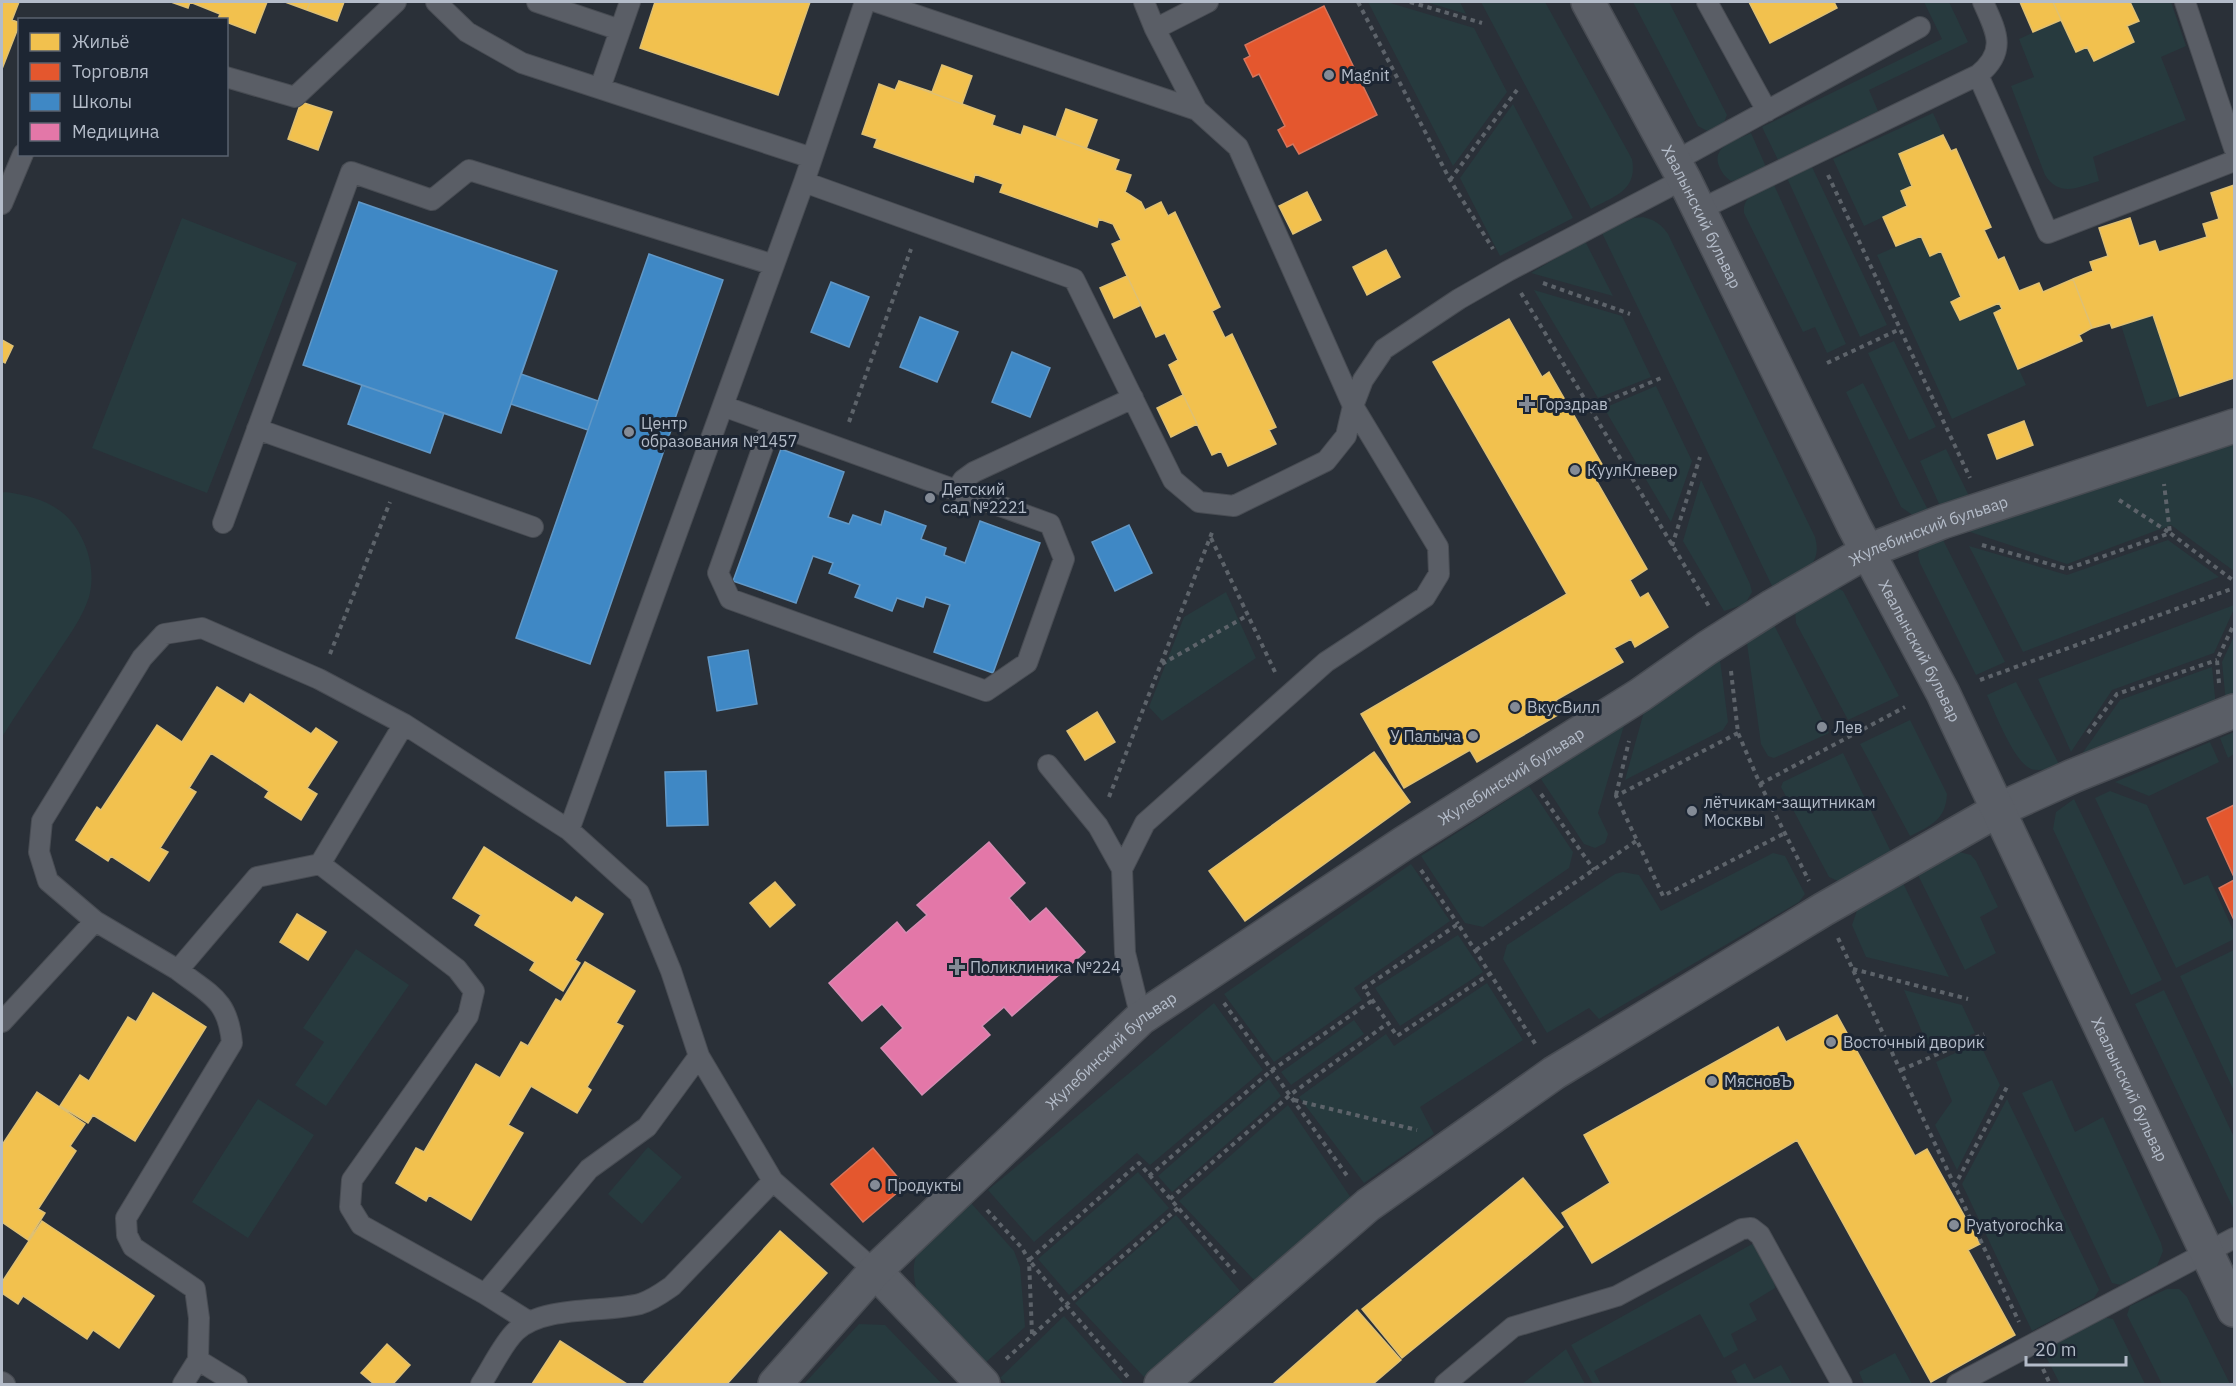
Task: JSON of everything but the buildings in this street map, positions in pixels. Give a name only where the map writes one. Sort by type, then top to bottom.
[{"type":"street","name":"Хвалынский бульвар","points":[[1588,2],[1679,170],[1868,551],[1943,693],[1998,810],[2221,1245],[2235,1310]]},
{"type":"street","name":"Жулебинский бульвар","points":[[775,1384],[875,1270],[1141,1018],[1404,843],[1815,580],[1868,551],[1942,522],[2235,426]]},
{"type":"street","points":[[1161,1384],[1368,1205],[1554,1073],[1824,909],[1998,810],[2073,776],[2228,714]]},
{"type":"street","points":[[875,1270],[982,1383]]},
{"type":"lane","points":[[228,78],[295,97],[396,2]]},
{"type":"lane","points":[[436,2],[468,32],[522,63],[812,158]]},
{"type":"lane","points":[[537,2],[620,30]]},
{"type":"lane","points":[[600,88],[630,2]]},
{"type":"lane","points":[[569,830],[804,182],[865,2]]},
{"type":"lane","points":[[877,2],[1197,110]]},
{"type":"lane","points":[[1122,869],[1145,823],[1326,662],[1425,597],[1439,574],[1438,547],[1353,406],[1238,147],[1197,110],[1155,30],[1144,2]]},
{"type":"lane","points":[[1155,30],[1208,2]]},
{"type":"lane","points":[[1707,2],[1767,111]]},
{"type":"lane","points":[[1699,210],[1978,75],[1990,65],[1997,50],[1997,34],[1983,2]]},
{"type":"lane","points":[[2185,2],[2235,148]]},
{"type":"lane","points":[[804,182],[1074,279],[1173,480],[1198,502],[1234,506],[1326,461],[1346,436],[1353,406],[1363,380],[1384,350],[1459,299],[1679,170],[1767,111],[1920,27]]},
{"type":"lane","points":[[1978,75],[2048,233],[2235,161]]},
{"type":"lane","points":[[2,204],[22,156]]},
{"type":"lane","points":[[223,524],[351,172],[432,200],[469,170],[774,265]]},
{"type":"lane","points":[[956,490],[963,480],[974,472],[1133,398]]},
{"type":"lane","points":[[723,406],[1050,524],[1064,559],[1027,663],[986,691],[730,599],[718,573],[771,424]]},
{"type":"lane","points":[[257,429],[533,527]]},
{"type":"lane","points":[[183,1384],[198,1360],[199,1318],[195,1289],[133,1247],[127,1235],[126,1218],[232,1043],[230,1024],[219,1002],[178,970],[95,921],[48,881],[39,852],[42,821],[142,658],[164,634],[202,628],[319,679],[404,724],[569,830],[639,893],[671,971],[699,1056],[772,1180],[875,1270]]},
{"type":"lane","points":[[178,970],[257,877],[320,864],[404,724]]},
{"type":"lane","points":[[1048,765],[1098,826],[1122,869],[1125,953],[1141,1018]]},
{"type":"lane","points":[[320,864],[457,969],[474,991],[468,1016],[352,1180],[350,1207],[361,1225],[485,1294],[528,1322]]},
{"type":"lane","points":[[2,1022],[95,921]]},
{"type":"lane","points":[[485,1294],[589,1169],[647,1127],[699,1056]]},
{"type":"lane","points":[[481,1384],[515,1332],[528,1322],[543,1315],[628,1306],[656,1298],[672,1286],[772,1180]]},
{"type":"lane","points":[[1445,1384],[1513,1327],[1617,1296],[1742,1229],[1751,1228],[1760,1235],[1842,1384]]},
{"type":"lane","points":[[1957,1384],[2221,1245]]},
{"type":"lane","points":[[198,1360],[237,1384]]},
{"type":"path","points":[[1358,2],[1450,180],[1508,271],[1727,636],[1738,733],[1760,784],[1824,909],[1954,1187],[2050,1384]]},
{"type":"path","points":[[1410,2],[1482,24]]},
{"type":"path","points":[[1450,180],[1516,90]]},
{"type":"path","points":[[1817,153],[1984,508]]},
{"type":"path","points":[[840,448],[920,224]]},
{"type":"path","points":[[1508,271],[1630,314]]},
{"type":"path","points":[[1827,363],[1900,329]]},
{"type":"path","points":[[1590,408],[1661,378]]},
{"type":"path","points":[[2160,451],[2170,532]]},
{"type":"path","points":[[1672,547],[1700,457]]},
{"type":"path","points":[[2082,476],[2170,532],[2235,581]]},
{"type":"path","points":[[319,679],[399,479]]},
{"type":"path","points":[[1098,826],[1223,505]]},
{"type":"path","points":[[1981,545],[2067,569],[2170,532]]},
{"type":"path","points":[[1210,538],[1287,697]]},
{"type":"path","points":[[1980,680],[2235,588]]},
{"type":"path","points":[[1161,665],[1248,615]]},
{"type":"path","points":[[2228,714],[2217,660],[2235,624]]},
{"type":"path","points":[[2085,737],[2117,694],[2217,660]]},
{"type":"path","points":[[1760,784],[1905,707]]},
{"type":"path","points":[[1738,733],[1616,796],[1636,841],[1663,896],[1785,833]]},
{"type":"path","points":[[1523,767],[1594,870]]},
{"type":"path","points":[[1476,950],[1636,841]]},
{"type":"path","points":[[1404,843],[1476,950],[1554,1073]]},
{"type":"path","points":[[1458,924],[1364,988],[1397,1036],[1491,973]]},
{"type":"path","points":[[1853,969],[1968,999]]},
{"type":"path","points":[[1205,976],[1368,1205]]},
{"type":"path","points":[[1149,1176],[1272,1071],[1373,1000]]},
{"type":"path","points":[[1170,1199],[1291,1097],[1388,1023]]},
{"type":"path","points":[[1901,1070],[1984,1034]]},
{"type":"path","points":[[1954,1187],[2008,1084]]},
{"type":"path","points":[[1291,1097],[1459,1140]]},
{"type":"path","points":[[1029,1260],[1139,1164],[1258,1299]]},
{"type":"path","points":[[964,1184],[1022,1248],[1066,1305],[1134,1384]]},
{"type":"path","points":[[982,1383],[1032,1334],[1178,1208]]},
{"type":"path","points":[[1029,1260],[1032,1334]]},
{"type":"green space","points":[[1368,2],[1387,2],[1474,28],[1507,92],[1453,166]]},
{"type":"green space","points":[[1426,2],[1460,2],[1466,14]]},
{"type":"green space","points":[[1481,2],[1545,2],[1632,159],[1633,170],[1628,185],[1616,196],[1591,209]]},
{"type":"green space","points":[[1633,2],[1669,2],[1727,115],[1723,125],[1709,132],[1698,126]]},
{"type":"green space","points":[[1924,2],[1949,2],[1968,42],[1869,90],[1878,111],[1778,160],[1762,127],[1942,39]]},
{"type":"green space","points":[[2130,2],[2171,2],[2186,46],[2161,57],[2186,120],[2093,157],[2099,181],[2077,188],[2063,189],[2051,182],[2045,175],[2011,86],[2034,77],[2019,39],[2061,20],[2076,52],[2087,47],[2094,61],[2134,42],[2127,26],[2139,20]]},
{"type":"green space","points":[[1513,104],[1573,218],[1500,256],[1460,178]]},
{"type":"green space","points":[[1933,113],[1943,135],[1899,154],[1912,186],[1901,191],[1907,206],[1864,226],[1833,159]]},
{"type":"green space","points":[[1751,133],[1766,167],[1740,180],[1731,181],[1719,166],[1719,153],[1733,141]]},
{"type":"green space","points":[[1812,167],[1887,325],[1860,337],[1787,178]]},
{"type":"green space","points":[[1774,185],[1846,344],[1827,353],[1815,327],[1803,332],[1744,213],[1744,207],[1749,198]]},
{"type":"green space","points":[[1643,217],[1657,223],[1668,234],[1815,537],[1816,557],[1812,564],[1799,575],[1773,588],[1602,233],[1634,218]]},
{"type":"green space","points":[[182,218],[297,263],[207,493],[92,448]]},
{"type":"green space","points":[[1921,236],[1930,256],[1941,251],[1961,297],[1952,302],[1959,320],[1999,303],[2002,309],[1994,314],[2026,385],[1952,419],[1877,255]]},
{"type":"green space","points":[[1585,241],[1613,296],[1531,273]]},
{"type":"green space","points":[[1534,290],[1622,316],[1651,377],[1598,398]]},
{"type":"green space","points":[[2153,315],[2180,396],[2147,407],[2121,325]]},
{"type":"green space","points":[[1894,341],[1936,427],[1909,440],[1868,353]]},
{"type":"green space","points":[[1863,383],[1928,510],[1914,516],[1901,507],[1846,392]]},
{"type":"green space","points":[[1656,386],[1692,461],[1671,522],[1604,408]]},
{"type":"green space","points":[[2234,438],[2234,571],[2171,525],[2067,564],[1964,530]]},
{"type":"green space","points":[[1946,449],[1969,496],[1940,506],[1920,461]]},
{"type":"green space","points":[[1701,480],[1752,592],[1745,604],[1724,611],[1683,541]]},
{"type":"green space","points":[[2,493],[47,503],[72,522],[86,547],[92,580],[89,597],[78,621],[2,737]]},
{"type":"green space","points":[[1942,538],[2005,662],[1976,675],[1918,555],[1920,549]]},
{"type":"green space","points":[[2168,540],[2219,577],[2023,652],[1969,546],[2067,575]]},
{"type":"green space","points":[[1836,587],[1843,591],[1899,696],[1848,720],[1796,623],[1795,610]]},
{"type":"green space","points":[[1226,592],[1256,658],[1162,721],[1149,707],[1184,617]]},
{"type":"green space","points":[[2234,605],[2214,653],[2112,690],[2071,752],[2038,679]]},
{"type":"green space","points":[[1774,625],[1829,733],[1774,758],[1768,756],[1761,744],[1746,636]]},
{"type":"green space","points":[[2234,636],[2234,700],[2226,703],[2222,662]]},
{"type":"green space","points":[[1720,660],[1728,722],[1723,730],[1625,780],[1645,708]]},
{"type":"green space","points":[[2212,667],[2216,707],[2079,758],[2120,700]]},
{"type":"green space","points":[[2016,682],[2060,766],[2042,770],[2031,769],[2018,757],[2006,736],[1987,695]]},
{"type":"green space","points":[[1910,720],[1947,794],[1944,810],[1936,821],[1910,836],[1860,744]]},
{"type":"green space","points":[[1625,722],[1598,813],[1608,834],[1605,843],[1595,848],[1584,844],[1541,779]]},
{"type":"green space","points":[[2234,732],[2234,754],[2228,758],[2220,738]]},
{"type":"green space","points":[[2210,742],[2219,762],[2149,796],[2115,782]]},
{"type":"green space","points":[[1843,753],[1891,852],[1840,882],[1829,877],[1781,787],[1783,782]]},
{"type":"green space","points":[[1529,786],[1573,852],[1569,868],[1483,927],[1465,923],[1421,856]]},
{"type":"green space","points":[[2110,791],[2147,805],[2184,885],[2208,875],[2234,932],[2234,939],[2176,968],[2095,798]]},
{"type":"green space","points":[[2074,799],[2162,980],[2131,995],[2053,829],[2056,812]]},
{"type":"green space","points":[[1955,851],[1971,855],[1976,861],[1998,907],[1980,917],[1996,953],[1965,970],[1916,871]]},
{"type":"green space","points":[[1773,853],[1785,856],[1805,894],[1799,902],[1599,1019],[1589,1008],[1547,1033],[1503,959],[1507,945],[1615,874],[1623,872],[1639,875],[1661,911]]},
{"type":"green space","points":[[1411,864],[1450,921],[1354,988],[1362,1000],[1274,1062],[1224,994]]},
{"type":"green space","points":[[1899,875],[1949,977],[1866,957],[1852,925],[1862,896]]},
{"type":"green space","points":[[1458,935],[1483,972],[1400,1026],[1375,988]]},
{"type":"green space","points":[[356,949],[409,985],[326,1106],[295,1085],[324,1042],[303,1028]]},
{"type":"green space","points":[[2234,950],[2234,1091],[2180,976]]},
{"type":"green space","points":[[1487,983],[1523,1040],[1420,1107],[1434,1134],[1364,1183],[1299,1097],[1386,1034],[1394,1046]]},
{"type":"green space","points":[[1904,990],[1962,1005],[1975,1033],[1931,1053]]},
{"type":"green space","points":[[2164,990],[2234,1137],[2234,1210],[2135,1004]]},
{"type":"green space","points":[[1214,1003],[1263,1070],[1150,1165],[1137,1153],[1034,1242],[988,1190]]},
{"type":"green space","points":[[1354,1020],[1364,1034],[1291,1085],[1281,1072]]},
{"type":"green space","points":[[1979,1042],[2000,1085],[1957,1170],[1935,1125],[1952,1101],[1936,1062]]},
{"type":"green space","points":[[1269,1079],[1281,1096],[1172,1192],[1158,1176]]},
{"type":"green space","points":[[2052,1080],[2075,1132],[2103,1117],[2161,1243],[2163,1251],[2157,1266],[2121,1285],[2112,1283],[2022,1093]]},
{"type":"green space","points":[[258,1099],[314,1135],[248,1238],[192,1202]]},
{"type":"green space","points":[[2007,1099],[2099,1290],[2094,1298],[2032,1331],[1962,1184]]},
{"type":"green space","points":[[1288,1105],[1351,1198],[1254,1280],[1179,1201]]},
{"type":"green space","points":[[648,1147],[682,1177],[642,1224],[608,1194]]},
{"type":"green space","points":[[1138,1172],[1169,1208],[1069,1295],[1038,1259]]},
{"type":"green space","points":[[970,1202],[1014,1251],[1020,1267],[1025,1327],[984,1364],[920,1299],[915,1284],[915,1262],[919,1251]]},
{"type":"green space","points":[[1176,1215],[1240,1291],[1144,1377],[1075,1303]]},
{"type":"green space","points":[[1754,1243],[1774,1280],[1775,1288],[1749,1304],[1757,1320],[1731,1334],[1738,1350],[1724,1358],[1700,1314],[1594,1371],[1601,1384],[1593,1384],[1571,1345]]},
{"type":"green space","points":[[2167,1289],[2179,1289],[2187,1297],[2230,1384],[2162,1384],[2127,1315],[2130,1306]]},
{"type":"green space","points":[[1064,1316],[1124,1384],[1007,1384],[1000,1378]]},
{"type":"green space","points":[[2102,1317],[2113,1319],[2145,1384],[2060,1384],[2042,1349]]},
{"type":"green space","points":[[859,1324],[885,1325],[942,1384],[804,1384]]},
{"type":"green space","points":[[1566,1349],[1585,1384],[1522,1384]]},
{"type":"green space","points":[[1895,1353],[1912,1384],[1864,1384],[1859,1372]]},
{"type":"green space","points":[[1745,1363],[1754,1379],[1781,1365],[1792,1384],[1738,1384],[1731,1371]]},
{"type":"place","name":"Magnit","points":[[1329,75]]},
{"type":"place","name":"Горздрав","points":[[1527,404]]},
{"type":"place","name":"Центр образования №1457","points":[[629,432]]},
{"type":"place","name":"КуулКлевер","points":[[1575,470]]},
{"type":"place","name":"Детский сад №2221","points":[[930,498]]},
{"type":"place","name":"ВкусВилл","points":[[1515,707]]},
{"type":"place","name":"Лев","points":[[1822,727]]},
{"type":"place","name":"У Палыча","points":[[1473,736]]},
{"type":"place","name":"лётчикам-защитникам Москвы","points":[[1692,811]]},
{"type":"place","name":"Поликлиника №224","points":[[957,967]]},
{"type":"place","name":"Восточный дворик","points":[[1831,1042]]},
{"type":"place","name":"МясновЪ","points":[[1712,1081]]},
{"type":"place","name":"Продукты","points":[[875,1185]]},
{"type":"place","name":"Pyatyorochka","points":[[1954,1225]]}]
